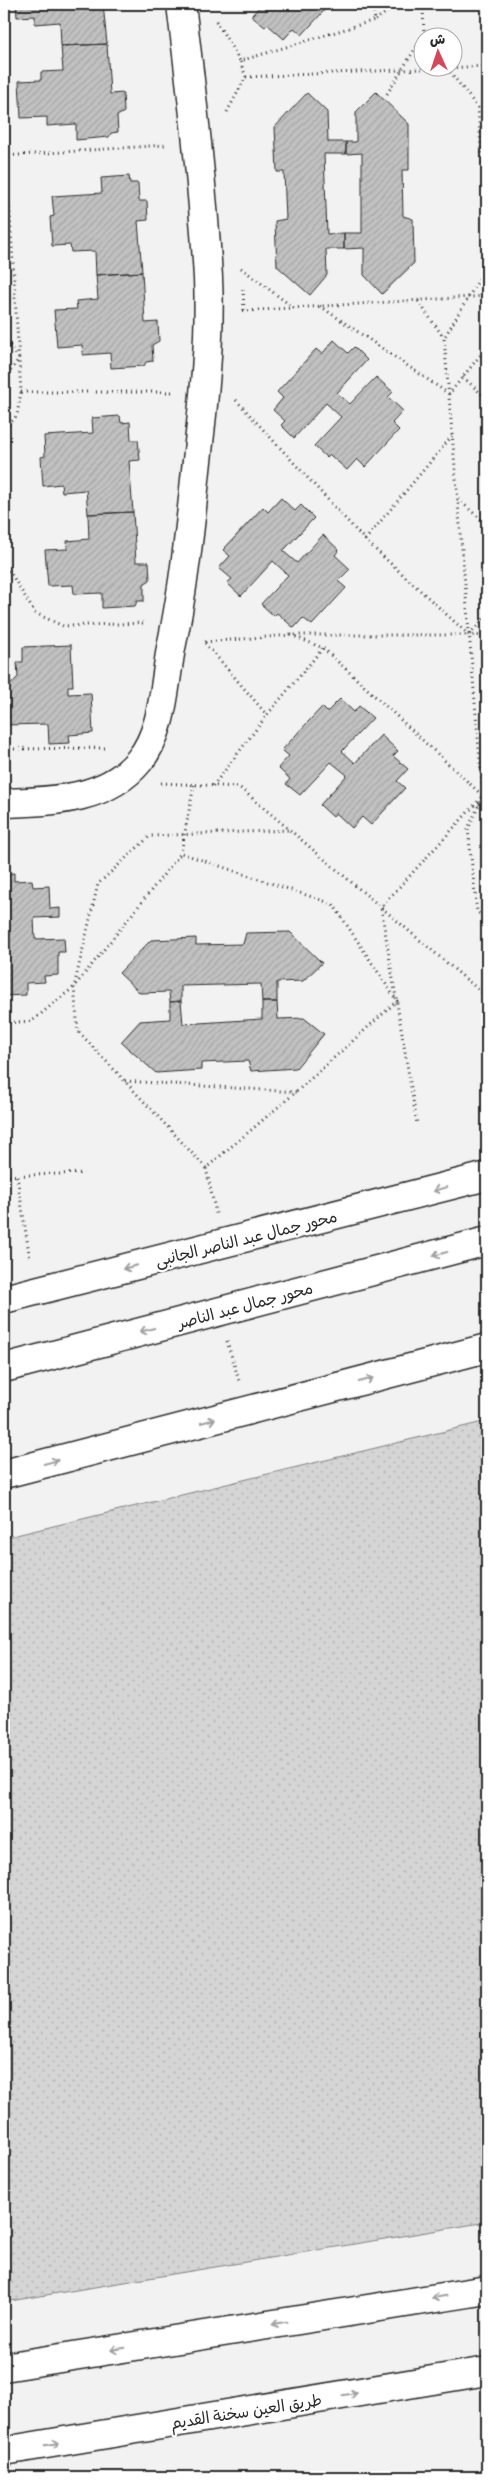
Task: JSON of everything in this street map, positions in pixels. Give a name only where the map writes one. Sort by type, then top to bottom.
[{"type":"main road","points":[[4,803],[66,800],[118,780],[138,763],[150,747],[156,727],[176,631],[206,381],[208,279],[181,4]]},
{"type":"main road","name":"محور جمال عبد الناصر الجانبى","points":[[4,1300],[487,1176]]},
{"type":"main road","name":"محور جمال عبد الناصر","points":[[4,1368],[487,1241]]},
{"type":"main road","points":[[4,1474],[487,1348]]},
{"type":"main road","points":[[4,2367],[487,2290]]},
{"type":"main road","name":"طريق العين سخنة القديم","points":[[4,2452],[487,2370]]},
{"type":"path","points":[[373,4],[375,20]]},
{"type":"path","points":[[240,61],[375,20],[399,4]]},
{"type":"path","points":[[423,4],[423,28]]},
{"type":"path","points":[[212,12],[240,61],[246,78],[222,121]]},
{"type":"path","points":[[387,94],[414,52]]},
{"type":"path","points":[[464,67],[487,66]]},
{"type":"path","points":[[246,78],[414,70]]},
{"type":"path","points":[[455,78],[478,108],[487,224]]},
{"type":"path","points":[[4,156],[196,143]]},
{"type":"path","points":[[4,189],[9,199],[21,392],[17,415],[4,431]]},
{"type":"path","points":[[4,205],[9,199]]},
{"type":"path","points":[[240,259],[242,276]]},
{"type":"path","points":[[444,338],[487,266]]},
{"type":"path","points":[[241,268],[294,308]]},
{"type":"path","points":[[242,285],[244,311]]},
{"type":"path","points":[[208,314],[487,296]]},
{"type":"path","points":[[418,300],[444,338],[483,796],[468,829],[478,912],[487,919]]},
{"type":"path","points":[[320,306],[449,394]]},
{"type":"path","points":[[4,337],[19,359]]},
{"type":"path","points":[[449,394],[487,347]]},
{"type":"path","points":[[4,380],[19,359]]},
{"type":"path","points":[[463,377],[487,399]]},
{"type":"path","points":[[21,392],[206,381],[365,540],[469,635]]},
{"type":"path","points":[[365,540],[452,435]]},
{"type":"path","points":[[457,499],[487,525]]},
{"type":"path","points":[[4,568],[10,572],[35,613],[63,626],[176,631],[203,642],[267,715]]},
{"type":"path","points":[[469,635],[487,615]]},
{"type":"path","points":[[203,642],[291,635],[487,636]]},
{"type":"path","points":[[291,635],[323,648],[483,796]]},
{"type":"path","points":[[214,786],[267,715],[323,648]]},
{"type":"path","points":[[4,749],[150,747]]},
{"type":"path","points":[[118,780],[194,786],[240,787],[487,997]]},
{"type":"path","points":[[4,1023],[32,1021],[74,987],[181,853],[194,786]]},
{"type":"path","points":[[381,907],[483,796]]},
{"type":"path","points":[[479,804],[487,811]]},
{"type":"path","points":[[222,1244],[206,1168],[78,1031],[74,987],[98,884],[150,836],[290,830]]},
{"type":"path","points":[[181,853],[333,904],[397,1001]]},
{"type":"path","points":[[381,907],[417,1124]]},
{"type":"path","points":[[206,1168],[296,1092],[397,1001]]},
{"type":"path","points":[[125,1081],[296,1092]]},
{"type":"path","points":[[4,1176],[84,1173]]},
{"type":"path","points":[[17,1176],[34,1291]]},
{"type":"path","points":[[218,1312],[248,1411]]},
{"type":"shaded area","points":[[487,1421],[487,2222],[4,2302],[4,1538]]},
{"type":"building","points":[[16,4],[103,4],[107,44],[61,46],[60,22],[35,24],[35,16],[17,17]]},
{"type":"building","points":[[262,4],[330,4],[302,35],[294,28],[284,39],[267,24],[265,27],[251,16]]},
{"type":"building","points":[[107,44],[110,94],[123,93],[124,112],[117,116],[118,132],[111,133],[109,137],[76,140],[76,124],[47,126],[47,117],[21,118],[19,81],[41,80],[41,72],[63,71],[61,46]]},
{"type":"building","points":[[376,92],[409,124],[409,170],[402,170],[403,216],[413,219],[414,263],[382,294],[364,275],[364,248],[344,249],[344,233],[362,233],[362,153],[346,154],[346,142],[356,142],[356,112]]},
{"type":"building","points":[[307,93],[327,112],[328,142],[346,142],[346,154],[324,154],[327,234],[344,233],[344,249],[326,249],[327,275],[310,295],[277,266],[275,221],[286,219],[284,172],[277,172],[275,127]]},
{"type":"building","points":[[129,176],[130,183],[138,183],[139,201],[147,201],[148,220],[138,221],[142,272],[96,275],[95,251],[71,252],[70,245],[52,246],[50,217],[54,216],[52,196],[102,193],[101,178]]},
{"type":"building","points":[[142,272],[145,323],[158,322],[159,341],[152,345],[153,361],[146,362],[144,366],[111,368],[110,353],[83,355],[82,345],[57,347],[54,310],[77,309],[76,301],[98,299],[96,275]]},
{"type":"building","points":[[334,340],[348,353],[354,347],[367,360],[337,393],[350,404],[376,377],[393,392],[388,397],[403,411],[392,423],[399,430],[365,467],[357,459],[347,470],[330,455],[327,458],[314,446],[341,417],[326,403],[294,438],[281,425],[285,421],[273,410],[283,398],[277,392],[316,349],[322,354]]},
{"type":"building","points":[[120,416],[121,423],[130,422],[131,440],[138,440],[140,460],[129,461],[133,512],[88,514],[86,490],[62,492],[61,484],[43,486],[41,457],[45,456],[44,436],[93,433],[92,418]]},
{"type":"building","points":[[281,498],[295,511],[301,505],[314,518],[283,551],[297,563],[323,535],[339,550],[335,555],[350,569],[338,581],[346,588],[312,625],[303,618],[294,628],[277,613],[274,616],[261,604],[288,575],[273,561],[241,596],[227,583],[232,579],[219,568],[230,556],[223,550],[263,507],[268,512]]},
{"type":"building","points":[[133,512],[136,562],[149,562],[150,580],[144,584],[144,601],[137,601],[135,606],[102,608],[102,593],[74,594],[73,585],[48,586],[45,550],[68,549],[67,541],[89,539],[88,514]]},
{"type":"building","points":[[71,645],[73,686],[68,686],[68,694],[91,693],[93,733],[69,735],[70,743],[49,744],[48,724],[4,725],[4,688],[7,688],[18,677],[17,662],[23,662],[23,647]]},
{"type":"building","points":[[340,699],[354,712],[359,706],[373,718],[342,751],[355,763],[381,735],[398,751],[393,756],[408,769],[397,781],[405,788],[371,825],[362,817],[352,828],[336,813],[333,817],[320,805],[347,775],[331,762],[300,795],[286,784],[290,779],[278,768],[289,756],[282,750],[322,707],[327,712]]},
{"type":"building","points":[[14,873],[14,881],[32,880],[33,887],[49,886],[50,909],[60,908],[60,917],[34,918],[35,939],[64,938],[65,952],[58,952],[58,975],[44,976],[45,982],[26,983],[26,995],[4,996],[4,874]]},
{"type":"building","points":[[290,932],[322,963],[303,981],[277,982],[277,1002],[262,1002],[261,984],[181,986],[181,1001],[170,1002],[169,992],[140,993],[119,973],[151,940],[196,938],[196,945],[243,944],[246,933]]},
{"type":"building","points":[[181,1001],[183,1024],[262,1019],[262,1002],[277,1002],[278,1019],[304,1018],[324,1034],[296,1068],[251,1071],[248,1061],[201,1063],[201,1070],[156,1073],[121,1042],[140,1021],[170,1019],[170,1002]]}]
